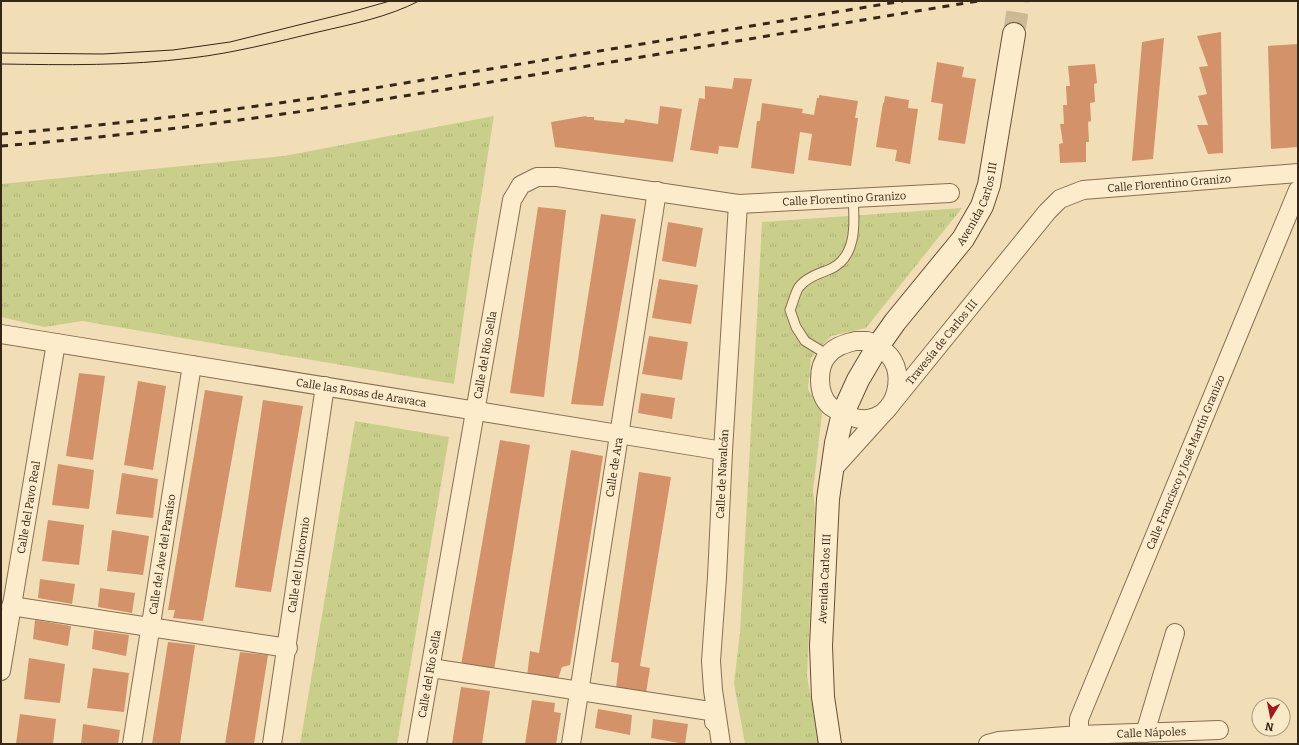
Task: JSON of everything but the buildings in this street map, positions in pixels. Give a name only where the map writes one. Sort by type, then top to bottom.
[{"type":"street","name":"Avenida Carlos III","points":[[830,744],[823,697],[821,646],[828,499],[836,443],[843,413],[858,380],[878,346],[895,322],[964,239],[982,206],[989,185],[1014,34]]},
{"type":"street","name":"Calle Florentino Granizo","points":[[1046,212],[1060,199],[1083,190],[1298,173]]},
{"type":"street","name":"Calle del Río Sella","points":[[417,744],[512,200],[521,185],[538,177],[557,177],[738,204]]},
{"type":"street","name":"Calle Francisco y José Martín Granizo","points":[[1079,735],[1079,719],[1298,190]]},
{"type":"street","name":"Calle de Ara","points":[[572,744],[657,191]]},
{"type":"street","name":"Calle Florentino Granizo","points":[[738,204],[950,193]]},
{"type":"street","name":"Calle de Navalcán","points":[[721,744],[711,662],[738,204]]},
{"type":"street","name":"Travesía de Carlos III","points":[[833,469],[888,408],[1046,212]]},
{"type":"street","name":"Calle las Rosas de Aravaca","points":[[1,334],[723,451]]},
{"type":"street","points":[[855,341],[868,341],[878,346],[893,361],[897,376],[895,395],[888,408],[878,416],[860,420],[829,405],[821,388],[821,372],[828,355],[842,344],[855,341]]},
{"type":"street","name":"Calle del Pavo Real","points":[[1,671],[56,343]]},
{"type":"street","name":"Calle del Ave del Paraíso","points":[[132,744],[192,365]]},
{"type":"street","name":"Calle del Unicornio","points":[[272,744],[288,648],[325,386]]},
{"type":"street","points":[[11,606],[288,648]]},
{"type":"street","points":[[1145,733],[1175,633]]},
{"type":"street","points":[[431,668],[716,712],[710,744]]},
{"type":"street","name":"Calle Nápoles","points":[[988,744],[1079,735],[1219,730]]},
{"type":"lane","points":[[828,355],[805,341],[796,327],[790,310],[799,287],[814,275],[830,269],[843,260],[851,245],[855,223],[853,198]]},
{"type":"green space","points":[[494,116],[454,384],[82,321],[44,327],[1,317],[1,184],[284,156]]},
{"type":"green space","points":[[962,208],[866,328],[831,336],[811,358],[808,389],[822,413],[813,491],[815,509],[807,676],[819,744],[745,744],[734,683],[740,633],[762,222]]},
{"type":"green space","points":[[355,421],[449,437],[397,744],[300,744]]},
{"type":"tunnel","points":[[1014,34],[1019,1]]},
{"type":"tram line","points":[[1,53],[103,54],[173,50],[230,42],[390,1]]},
{"type":"tram line","points":[[1,64],[120,64],[167,61],[207,56],[255,47],[357,23],[383,16],[419,1]]},
{"type":"railway","points":[[1,134],[161,118],[320,97],[903,1]]},
{"type":"railway","points":[[1,146],[71,140],[210,124],[349,104],[488,83],[978,1]]}]
